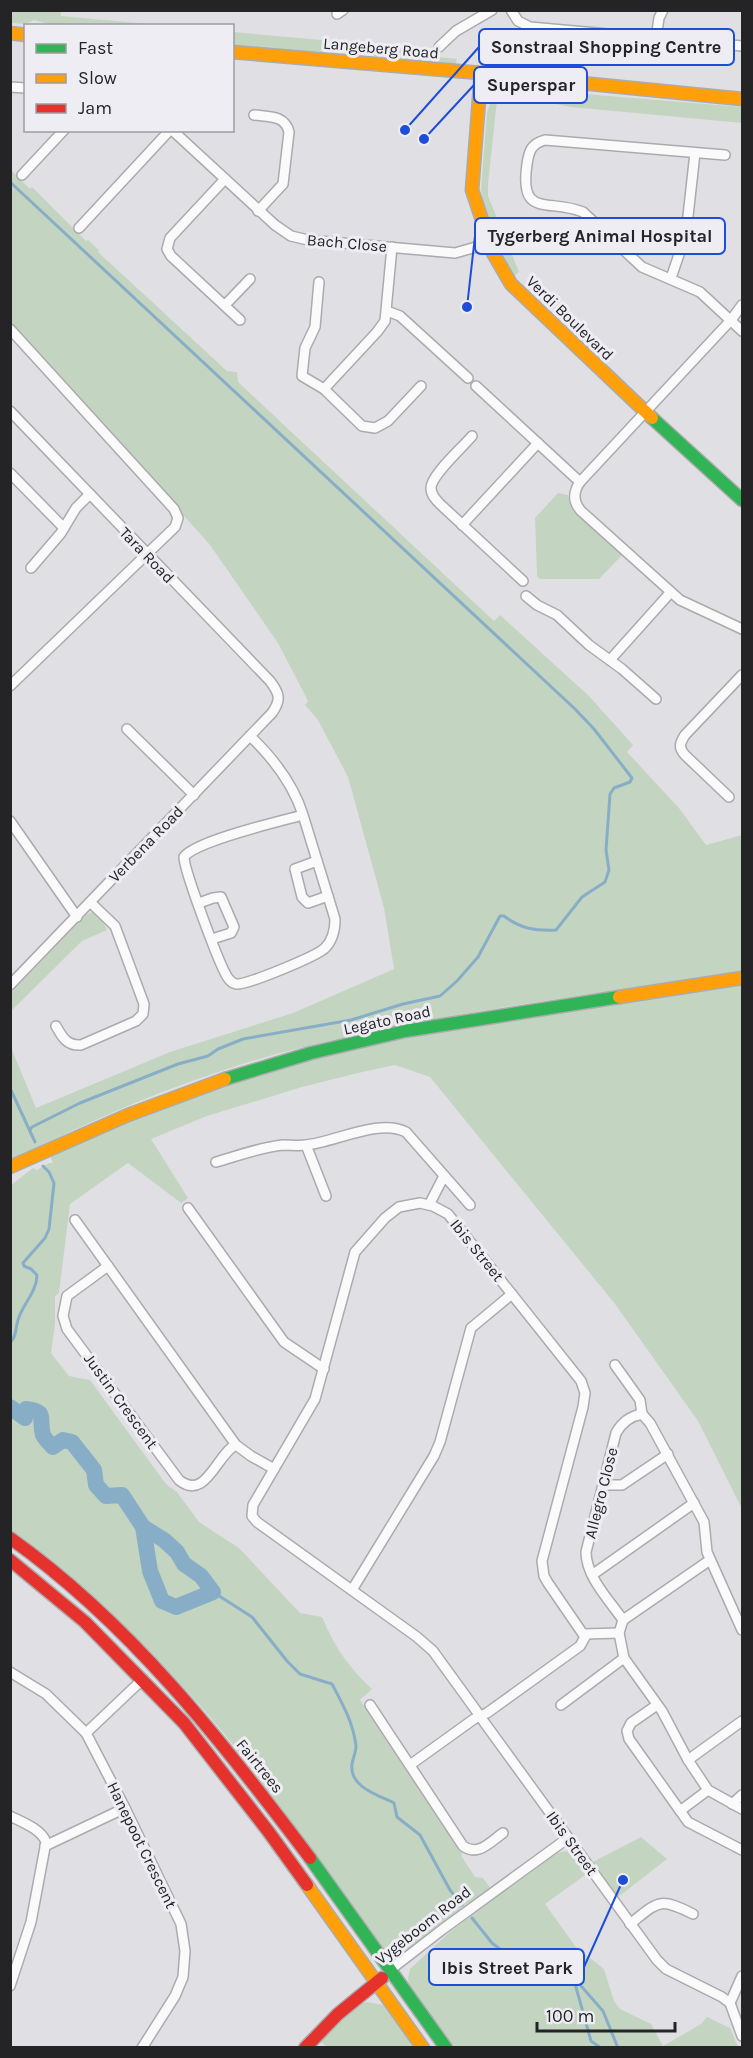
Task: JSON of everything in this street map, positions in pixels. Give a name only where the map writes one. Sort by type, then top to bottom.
[{"type":"main road","name":"Langeberg Road","points":[[234,52],[482,73],[742,99]]},
{"type":"main road","name":"Verdi Boulevard","points":[[482,73],[472,190],[502,270],[521,295],[742,500]]},
{"type":"main road","name":"Legato Road","points":[[10,1167],[128,1115],[205,1086],[310,1053],[405,1031],[742,978]]},
{"type":"main road","name":"Legato Road","points":[[10,1174],[52,1148]]},
{"type":"main road","name":"Fairtrees","points":[[10,1538],[59,1576],[112,1623],[201,1720],[261,1791],[446,2048]]},
{"type":"main road","name":"Fairtrees","points":[[10,1560],[86,1622],[184,1723],[219,1765],[423,2048]]},
{"type":"main road","name":"Vygeboom Road","points":[[305,2048],[338,2014],[390,1970]]},
{"type":"street","points":[[440,47],[456,31],[492,10]]},
{"type":"street","points":[[512,10],[518,21],[530,27],[742,46]]},
{"type":"street","points":[[656,38],[658,18],[663,10]]},
{"type":"street","points":[[254,115],[281,119],[289,132],[283,184],[258,211]]},
{"type":"street","points":[[22,175],[62,132]]},
{"type":"street","points":[[79,228],[169,132]]},
{"type":"street","name":"Bach Close","points":[[173,132],[258,211],[286,233],[297,238],[455,253],[490,243]]},
{"type":"street","points":[[725,155],[554,139],[538,142],[529,151],[525,187],[534,202],[542,206],[572,208],[583,212],[642,267],[700,292],[742,331]]},
{"type":"street","points":[[671,279],[686,234],[695,153]]},
{"type":"street","points":[[225,179],[170,238],[167,245],[171,256],[240,320]]},
{"type":"street","points":[[324,389],[382,326],[387,311],[392,247]]},
{"type":"street","points":[[225,305],[250,279]]},
{"type":"street","points":[[319,282],[315,327],[304,348],[302,373],[304,378],[324,389],[357,422],[372,428],[388,421],[421,386]]},
{"type":"street","points":[[742,304],[731,320],[580,482],[574,497],[578,508],[670,593],[691,606],[742,630]]},
{"type":"street","points":[[387,311],[400,316],[468,378]]},
{"type":"street","points":[[10,329],[178,514],[175,527],[10,686]]},
{"type":"street","points":[[476,386],[580,482]]},
{"type":"street","name":"Tara Road","points":[[10,411],[270,681],[279,694],[279,700]]},
{"type":"street","points":[[472,436],[437,474],[431,487],[435,498],[524,581]]},
{"type":"street","points":[[462,525],[538,443]]},
{"type":"street","points":[[10,473],[64,528]]},
{"type":"street","points":[[31,568],[64,528],[76,508],[90,494]]},
{"type":"street","points":[[610,660],[670,593]]},
{"type":"street","points":[[526,596],[537,605],[557,615],[589,645],[656,699]]},
{"type":"street","points":[[729,797],[685,755],[680,743],[742,675]]},
{"type":"street","name":"Verbena Road","points":[[10,985],[272,713],[279,700]]},
{"type":"street","points":[[127,729],[194,795]]},
{"type":"street","points":[[250,736],[283,773],[300,803],[335,919],[335,930],[331,941],[323,951],[278,971],[240,984],[232,983],[227,977],[212,939],[184,861],[188,852],[220,839],[303,815]]},
{"type":"street","points":[[10,821],[77,917]]},
{"type":"street","points":[[317,861],[295,869],[302,897],[308,903],[328,896]]},
{"type":"street","points":[[199,903],[221,897],[234,927],[231,933],[212,939]]},
{"type":"street","points":[[56,1026],[65,1041],[75,1045],[136,1022],[143,1014],[144,1004],[115,926],[90,902]]},
{"type":"street","points":[[216,1162],[269,1147],[306,1145],[379,1128],[397,1128],[406,1132],[470,1205]]},
{"type":"street","points":[[306,1145],[326,1196]]},
{"type":"street","points":[[429,1205],[444,1176]]},
{"type":"street","name":"Ibis Street","points":[[584,1634],[546,1579],[542,1561],[584,1407],[583,1386],[575,1372],[447,1214],[429,1205],[413,1203],[399,1207],[385,1218],[355,1252],[315,1399],[253,1505],[251,1513],[254,1519],[424,1642],[657,1960],[666,1969],[722,1997],[729,2003]]},
{"type":"street","points":[[188,1208],[284,1342],[324,1369]]},
{"type":"street","points":[[75,1220],[236,1444],[274,1469]]},
{"type":"street","name":"Justin Crescent","points":[[108,1266],[67,1296],[63,1316],[67,1329],[184,1484],[193,1486],[204,1480],[213,1472],[230,1447],[236,1444]]},
{"type":"street","points":[[352,1590],[434,1456],[440,1442],[471,1328],[512,1294]]},
{"type":"street","points":[[615,1365],[640,1400],[642,1414],[650,1423],[668,1454],[706,1527],[706,1548],[710,1560],[742,1630]]},
{"type":"street","name":"Allegro Close","points":[[623,1620],[592,1575],[586,1552],[619,1427],[632,1417],[642,1414]]},
{"type":"street","points":[[604,1485],[622,1485],[668,1454]]},
{"type":"street","points":[[592,1575],[694,1503]]},
{"type":"street","points":[[710,1560],[623,1620],[619,1633],[624,1658],[657,1705],[708,1790],[742,1809]]},
{"type":"street","points":[[410,1765],[580,1646],[584,1640],[584,1634],[619,1633]]},
{"type":"street","points":[[561,1705],[624,1658]]},
{"type":"street","name":"Hanepoot Crescent","points":[[10,1672],[46,1694],[86,1733],[181,1924],[185,1951],[183,1977],[176,1996],[142,2048]]},
{"type":"street","points":[[86,1733],[143,1679]]},
{"type":"street","points":[[370,1705],[459,1840],[469,1850],[481,1849],[503,1833]]},
{"type":"street","points":[[657,1705],[631,1723],[627,1735],[691,1825],[742,1850]]},
{"type":"street","points":[[688,1760],[742,1721]]},
{"type":"street","points":[[680,1811],[708,1790]]},
{"type":"street","points":[[732,1804],[742,1795]]},
{"type":"street","points":[[45,1846],[125,1808]]},
{"type":"street","points":[[10,1816],[40,1833],[45,1839],[31,1922],[14,1964],[10,1986]]},
{"type":"street","name":"Vygeboom Road","points":[[390,1970],[568,1838]]},
{"type":"street","points":[[630,1924],[655,1905],[664,1902],[693,1914]]},
{"type":"street","points":[[742,1976],[729,2003],[742,2036]]},
{"type":"green space","points":[[10,11],[61,11],[61,16],[148,24],[48,24],[34,20],[25,24],[11,23]]},
{"type":"green space","points":[[234,32],[423,49],[428,56],[457,59],[456,65],[366,55],[234,46]]},
{"type":"green space","points":[[513,88],[742,107],[742,123],[571,107],[504,94],[497,100],[488,196],[519,272],[513,277],[507,268],[483,205],[481,189],[487,113],[492,100],[498,94]]},
{"type":"green space","points":[[11,170],[30,189],[32,187],[86,241],[88,240],[99,250],[98,252],[227,371],[237,372],[238,382],[494,621],[500,615],[589,696],[633,745],[627,752],[679,808],[706,845],[742,835],[742,971],[516,1005],[404,1025],[292,1050],[183,1084],[113,1112],[11,1161],[10,1045],[36,1108],[170,1052],[293,1013],[394,969],[384,908],[348,777],[318,720],[305,705],[308,701],[278,643],[210,545],[11,322]]},
{"type":"green space","points":[[558,493],[568,495],[574,512],[622,555],[599,579],[540,579],[537,576],[535,518]]},
{"type":"green space","points":[[92,912],[100,916],[107,930],[82,941],[11,1011],[10,994],[86,915]]},
{"type":"green space","points":[[742,984],[742,1509],[698,1421],[615,1304],[430,1077],[395,1065],[302,1087],[207,1116],[151,1139],[188,1198],[181,1203],[128,1163],[70,1204],[59,1293],[55,1296],[55,1324],[51,1353],[69,1376],[90,1380],[166,1484],[177,1492],[199,1522],[239,1548],[300,1613],[322,1617],[343,1656],[372,1689],[360,1700],[461,1850],[462,1857],[475,1877],[483,1878],[491,1889],[469,1905],[468,1903],[459,1910],[460,1912],[404,1952],[391,1953],[378,1944],[269,1791],[198,1703],[108,1612],[11,1530],[11,1185],[33,1168],[37,1170],[53,1163],[50,1156],[165,1105],[281,1066],[394,1040]]},
{"type":"green space","points":[[641,1837],[667,1859],[618,1897],[593,1862]]},
{"type":"green space","points":[[566,1851],[575,1855],[588,1873],[545,1904],[576,1947],[604,1969],[614,2001],[620,2009],[651,2024],[663,2046],[701,2024],[707,2017],[730,2028],[738,2047],[453,2047],[409,1986],[410,1969],[451,1931],[557,1853]]},
{"type":"green space","points":[[367,2002],[383,2005],[414,2047],[332,2047],[319,2041],[359,2004]]},
{"type":"waterway","points":[[10,182],[575,709],[594,729],[632,778],[630,782],[614,788],[610,794],[606,850],[609,870],[605,882],[582,897],[556,930],[528,928],[500,916],[478,957],[440,996],[403,1004],[351,1020],[243,1039],[218,1049],[208,1056],[178,1064],[80,1103],[30,1130]]},
{"type":"waterway","points":[[10,1088],[35,1142]]},
{"type":"waterway","points":[[10,1343],[15,1335],[20,1314],[32,1293],[37,1275],[23,1263],[45,1238],[49,1229],[54,1183],[43,1166]]},
{"type":"waterway","points":[[10,1407],[25,1418],[26,1409],[38,1412],[41,1417],[43,1435],[53,1447],[63,1440],[72,1442],[94,1470],[96,1485],[106,1496],[122,1495],[143,1527],[150,1571],[162,1601],[176,1607],[213,1592],[201,1576],[184,1564],[177,1552],[164,1540],[143,1527]]},
{"type":"waterway","points":[[213,1592],[252,1617],[300,1674],[332,1684],[347,1714],[355,1737],[356,1748],[352,1764],[355,1779],[366,1789],[394,1803],[397,1817],[420,1835],[450,1890],[462,1905]]},
{"type":"waterway","points":[[472,1918],[492,1943],[531,1973],[574,1978],[603,2011],[618,2048]]},
{"type":"waterway","points":[[574,1980],[591,2041],[601,2048]]},
{"type":"traffic: fast","points":[[652,418],[742,500]]},
{"type":"traffic: fast","points":[[225,1079],[311,1053],[405,1031],[619,997]]},
{"type":"traffic: fast","points":[[310,1858],[446,2048]]},
{"type":"traffic: slow","points":[[10,33],[24,35]]},
{"type":"traffic: slow","points":[[234,52],[481,73],[742,99]]},
{"type":"traffic: slow","points":[[481,73],[472,190],[493,253],[511,284],[652,418]]},
{"type":"traffic: slow","points":[[619,997],[742,978]]},
{"type":"traffic: slow","points":[[10,1167],[128,1115],[225,1079]]},
{"type":"traffic: slow","points":[[307,1885],[423,2048]]},
{"type":"traffic: jam","points":[[10,1538],[54,1571],[95,1607],[172,1686],[243,1771],[310,1858]]},
{"type":"traffic: jam","points":[[10,1560],[85,1622],[184,1723],[307,1885]]},
{"type":"traffic: jam","points":[[305,2048],[338,2014],[382,1978]]},
{"type":"place","name":"Sonstraal Shopping Centre","points":[[405,130]]},
{"type":"place","name":"Superspar","points":[[424,139]]},
{"type":"place","name":"Tygerberg Animal Hospital","points":[[467,307]]},
{"type":"place","name":"Ibis Street Park","points":[[623,1880]]}]
